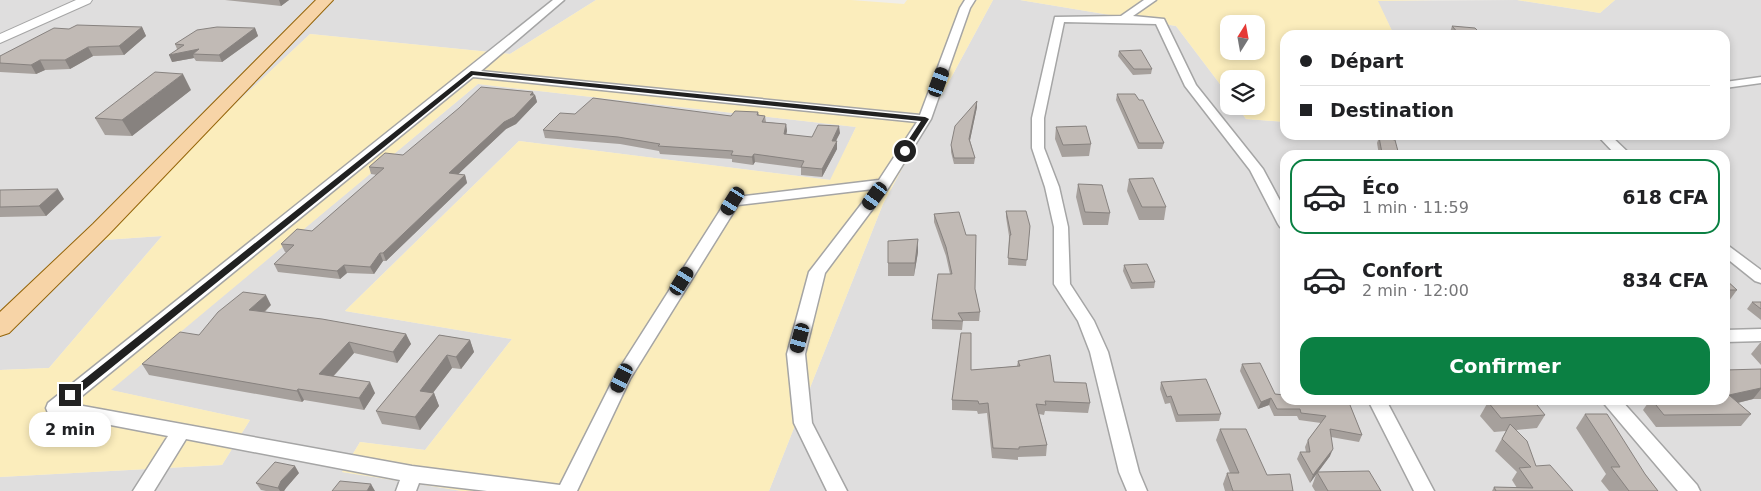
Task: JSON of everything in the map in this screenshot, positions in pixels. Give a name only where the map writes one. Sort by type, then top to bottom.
[{"type":"main road","points":[[0,327],[101,229],[325,0]]},
{"type":"street","points":[[0,39],[86,0]]},
{"type":"street","points":[[553,491],[408,482],[181,431],[55,408],[559,0]]},
{"type":"street","points":[[837,491],[803,423],[796,354],[817,272],[884,184],[925,119],[965,8],[970,0]]},
{"type":"street","points":[[1123,19],[1151,0]]},
{"type":"street","points":[[1137,491],[1129,472],[1099,352],[1086,321],[1062,284],[1061,227],[1052,187],[1038,148],[1038,118],[1059,19],[1160,21],[1191,86],[1256,169],[1280,215]]},
{"type":"street","points":[[471,73],[925,119]]},
{"type":"street","points":[[1730,84],[1761,80]]},
{"type":"street","points":[[1608,140],[1619,150]]},
{"type":"street","points":[[567,491],[622,378],[733,201],[884,184]]},
{"type":"street","points":[[1730,254],[1761,278]]},
{"type":"street","points":[[1730,336],[1761,335]]},
{"type":"street","points":[[1380,405],[1424,491]]},
{"type":"street","points":[[1614,405],[1690,491]]},
{"type":"street","points":[[143,491],[181,431]]},
{"type":"shaded area","points":[[0,0],[596,0],[510,54],[310,34],[90,241],[162,236],[49,368],[0,370]]},
{"type":"shaded area","points":[[993,0],[1020,0],[1176,26],[1220,84],[1220,115],[1243,115],[1246,119],[1280,122],[1280,140],[1730,140],[1730,30],[1392,30],[1377,1],[1517,0],[1600,13],[1615,0],[1761,0],[1761,491],[769,491],[883,204]]},
{"type":"shaded area","points":[[478,84],[856,127],[831,180],[519,141],[345,311],[512,339],[425,450],[360,442],[342,472],[462,491],[0,491],[0,477],[222,465],[250,420],[110,390]]},
{"type":"sand","points":[[596,0],[851,0],[904,4],[907,0],[993,0],[883,204],[769,491],[462,491],[342,472],[360,442],[425,450],[512,339],[345,311],[519,141],[830,180],[856,127],[478,84],[111,390],[250,420],[222,465],[0,477],[0,370],[49,368],[162,236],[89,241],[310,34],[510,54]]},
{"type":"sand","points":[[1020,0],[1435,0],[1378,1],[1392,30],[1280,30],[1280,122],[1246,119],[1243,115],[1265,115],[1265,70],[1220,70],[1220,84],[1176,26]]},
{"type":"sand","points":[[1517,0],[1615,0],[1600,13]]},
{"type":"building","points":[[77,25],[142,27],[119,46],[88,47],[65,60],[40,60],[31,65],[0,63],[0,56],[54,28],[69,29]]},
{"type":"building","points":[[1452,26],[1475,28],[1477,30],[1456,30]]},
{"type":"building","points":[[217,27],[255,28],[219,55],[193,54],[199,49],[169,55],[184,45],[175,44],[197,30]]},
{"type":"building","points":[[1141,50],[1152,69],[1134,69],[1119,51]]},
{"type":"building","points":[[155,72],[183,74],[122,120],[95,118]]},
{"type":"building","points":[[481,87],[533,92],[530,95],[535,95],[514,117],[504,122],[449,173],[465,175],[383,253],[380,253],[370,267],[344,265],[337,271],[274,264],[294,245],[281,244],[297,229],[312,231],[384,168],[369,167],[385,153],[403,155]]},
{"type":"building","points":[[1117,94],[1135,94],[1139,100],[1143,100],[1164,143],[1139,143]]},
{"type":"building","points":[[593,98],[731,116],[735,111],[758,112],[757,115],[765,116],[762,122],[786,124],[784,134],[812,137],[818,125],[839,126],[832,141],[837,141],[822,169],[801,167],[804,161],[754,154],[752,157],[731,155],[733,151],[658,146],[660,144],[618,137],[543,130],[560,113],[575,114]]},
{"type":"building","points":[[977,101],[969,139],[975,158],[954,158],[951,145],[955,126]]},
{"type":"building","points":[[1086,126],[1091,144],[1063,145],[1056,127]]},
{"type":"building","points":[[1380,140],[1395,140],[1398,150],[1381,150]]},
{"type":"building","points":[[1153,178],[1166,207],[1142,207],[1129,179]]},
{"type":"building","points":[[1078,184],[1102,185],[1110,213],[1085,212]]},
{"type":"building","points":[[58,189],[39,206],[0,207],[0,190]]},
{"type":"building","points":[[1006,211],[1026,211],[1030,226],[1027,260],[1008,258],[1011,235]]},
{"type":"building","points":[[959,212],[966,235],[976,235],[975,289],[980,312],[958,313],[963,321],[932,320],[938,274],[952,274],[946,247],[934,214]]},
{"type":"building","points":[[918,239],[915,263],[888,263],[888,241]]},
{"type":"building","points":[[1147,264],[1155,282],[1132,283],[1124,265]]},
{"type":"building","points":[[1730,284],[1737,290],[1730,290]]},
{"type":"building","points":[[243,292],[266,295],[249,310],[322,319],[406,334],[393,352],[349,342],[319,374],[370,382],[359,398],[298,389],[297,391],[142,364],[180,332],[199,335],[218,312]]},
{"type":"building","points":[[1752,302],[1761,302],[1761,309]]},
{"type":"building","points":[[961,333],[971,333],[971,370],[1020,366],[1018,361],[1050,355],[1054,382],[1086,383],[1090,403],[1045,401],[1046,405],[1036,404],[1047,445],[1019,447],[1019,449],[993,448],[988,403],[979,404],[978,401],[952,400]]},
{"type":"building","points":[[439,335],[470,340],[456,357],[447,355],[420,391],[434,393],[415,417],[376,411]]},
{"type":"building","points":[[1260,363],[1275,394],[1280,394],[1280,405],[1350,405],[1362,435],[1330,429],[1333,449],[1313,475],[1300,452],[1310,452],[1308,440],[1326,416],[1301,413],[1300,409],[1277,409],[1271,398],[1261,402],[1242,364]]},
{"type":"building","points":[[1761,369],[1761,388],[1730,395],[1730,370]]},
{"type":"building","points":[[1206,379],[1221,414],[1178,415],[1171,396],[1167,397],[1161,382]]},
{"type":"building","points":[[1730,396],[1751,414],[1664,415],[1656,405],[1730,405]]},
{"type":"building","points":[[1490,405],[1537,405],[1545,415],[1501,418]]},
{"type":"building","points":[[1585,414],[1607,414],[1658,491],[1629,491],[1611,467],[1620,467]]},
{"type":"building","points":[[1510,424],[1527,441],[1536,466],[1550,465],[1573,491],[1496,491],[1494,487],[1533,488],[1519,468],[1531,467],[1502,439]]},
{"type":"building","points":[[1220,429],[1246,429],[1267,475],[1290,474],[1293,491],[1233,491],[1227,473],[1239,473]]},
{"type":"building","points":[[275,462],[295,466],[281,481],[278,488],[256,483]]},
{"type":"building","points":[[1369,471],[1381,491],[1328,491],[1317,472]]},
{"type":"building","points":[[340,481],[371,484],[367,491],[332,491]]},
{"type":"route","points":[[70,395],[471,73],[925,119],[905,151]]}]
